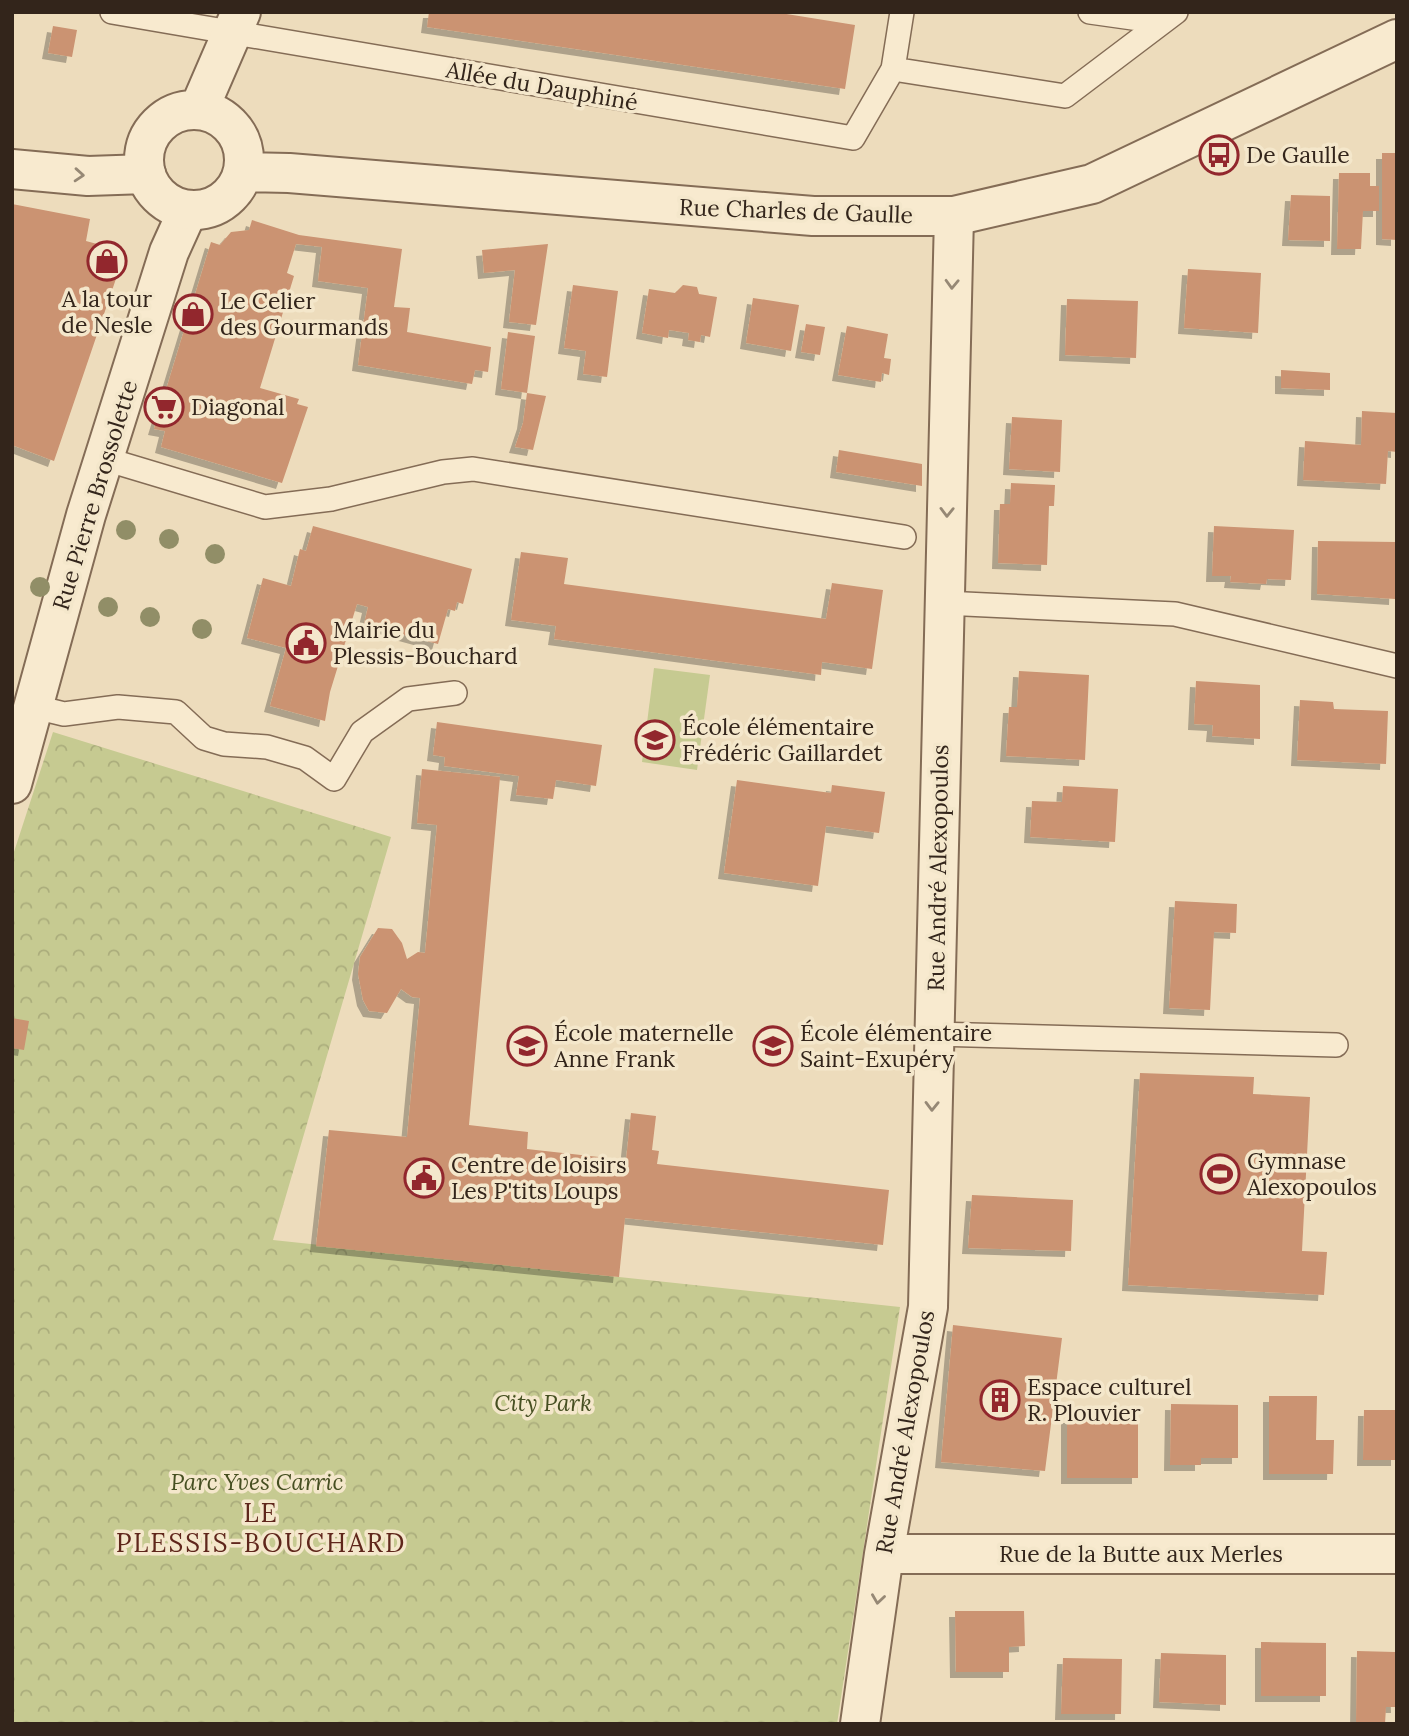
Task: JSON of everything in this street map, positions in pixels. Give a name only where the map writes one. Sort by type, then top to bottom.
[{"type":"street","points":[[199,109],[236,22]]},
{"type":"street","name":"Rue Charles de Gaulle","points":[[243,172],[289,173],[813,216],[954,216],[1092,184],[1397,39]]},
{"type":"street","points":[[199,109],[220,116],[236,130],[244,150],[243,172],[235,188],[223,201],[206,209],[188,210],[171,204],[156,191],[146,174],[144,154],[150,136],[171,116],[199,109]]},
{"type":"street","points":[[12,169],[88,176],[146,174]]},
{"type":"street","name":"Rue Pierre Brossolette","points":[[12,784],[23,704],[105,459],[169,252],[188,210]]},
{"type":"street","name":"Rue André Alexopoulos","points":[[860,1724],[884,1554],[928,1307],[954,216]]},
{"type":"street","name":"Rue de la Butte aux Merles","points":[[884,1554],[1397,1554]]},
{"type":"lane","name":"Allée du Dauphiné","points":[[112,12],[236,22],[853,138],[893,69]]},
{"type":"lane","points":[[902,12],[893,69],[1065,96],[1168,17]]},
{"type":"lane","points":[[1090,12],[1168,17]]},
{"type":"lane","points":[[105,459],[265,507],[331,499],[443,472],[473,469],[904,537]]},
{"type":"lane","points":[[944,603],[1175,614],[1397,666]]},
{"type":"lane","points":[[23,704],[64,713],[118,707],[176,712],[204,738],[224,744],[267,747],[292,754],[304,758],[334,779],[362,732],[408,699],[455,693]]},
{"type":"lane","points":[[934,1034],[1336,1045]]},
{"type":"green space","points":[[654,668],[710,675],[697,770],[642,762]]},
{"type":"green space","name":"Parc Yves Carric","points":[[53,732],[391,837],[273,1240],[900,1307],[837,1724],[12,1724],[12,858]]},
{"type":"building","points":[[429,12],[774,12],[855,25],[845,89],[427,27]]},
{"type":"building","points":[[53,26],[77,30],[72,57],[48,53]]},
{"type":"building","points":[[1382,153],[1397,153],[1397,240],[1382,239]]},
{"type":"building","points":[[1339,173],[1370,173],[1370,186],[1379,186],[1379,211],[1363,211],[1361,249],[1337,249]]},
{"type":"building","points":[[1291,195],[1330,196],[1330,241],[1288,240]]},
{"type":"building","points":[[12,204],[90,219],[86,241],[108,247],[121,264],[54,461],[12,445]]},
{"type":"building","points":[[252,220],[299,235],[402,249],[394,307],[410,308],[407,332],[491,347],[488,372],[475,370],[472,384],[358,365],[368,288],[318,281],[322,247],[296,244],[287,273],[294,276],[260,388],[299,399],[297,404],[308,407],[282,483],[161,447],[165,431],[154,429],[211,242],[220,245],[231,232],[249,230]]},
{"type":"building","points":[[548,244],[536,325],[509,322],[515,270],[484,273],[482,250]]},
{"type":"building","points":[[1188,269],[1261,273],[1258,333],[1184,328]]},
{"type":"building","points":[[573,285],[618,291],[607,377],[583,374],[586,351],[564,348]]},
{"type":"building","points":[[683,285],[697,287],[699,294],[717,297],[710,337],[701,335],[700,342],[688,340],[689,333],[669,330],[668,338],[642,333],[649,289],[675,293]]},
{"type":"building","points":[[753,298],[799,305],[791,351],[746,343]]},
{"type":"building","points":[[1067,299],[1138,301],[1136,358],[1065,355]]},
{"type":"building","points":[[806,324],[825,327],[820,355],[801,352]]},
{"type":"building","points":[[847,326],[888,334],[884,358],[891,359],[889,375],[882,373],[881,382],[838,375]]},
{"type":"building","points":[[508,332],[535,336],[527,393],[501,389]]},
{"type":"building","points":[[1281,370],[1330,373],[1330,390],[1281,388]]},
{"type":"building","points":[[527,393],[546,396],[533,450],[515,447],[523,423]]},
{"type":"building","points":[[1362,411],[1397,413],[1397,452],[1388,451],[1386,484],[1303,480],[1305,441],[1361,445]]},
{"type":"building","points":[[1012,417],[1062,420],[1060,472],[1009,469]]},
{"type":"building","points":[[839,450],[922,464],[922,486],[836,472]]},
{"type":"building","points":[[1011,483],[1055,485],[1054,506],[1049,506],[1047,565],[998,563],[1000,504],[1010,504]]},
{"type":"building","points":[[313,526],[472,569],[463,604],[457,602],[455,611],[448,609],[438,644],[364,624],[368,607],[357,604],[330,692],[325,721],[270,706],[286,648],[247,638],[263,578],[291,586],[300,549],[306,551]]},
{"type":"building","points":[[1214,526],[1294,530],[1291,580],[1267,579],[1266,584],[1230,582],[1231,576],[1212,576]]},
{"type":"building","points":[[1318,541],[1397,542],[1395,599],[1317,594]]},
{"type":"building","points":[[521,552],[568,558],[564,584],[826,619],[832,583],[883,590],[872,669],[822,662],[821,675],[554,639],[556,626],[511,620]]},
{"type":"building","points":[[1019,671],[1089,675],[1085,760],[1006,756],[1009,707],[1017,707]]},
{"type":"building","points":[[1196,681],[1260,685],[1260,739],[1212,736],[1213,725],[1194,724]]},
{"type":"building","points":[[1300,700],[1333,702],[1334,709],[1388,711],[1386,764],[1297,760]]},
{"type":"building","points":[[437,722],[602,745],[596,786],[556,780],[553,799],[516,795],[519,776],[444,766],[445,757],[433,755]]},
{"type":"building","points":[[422,769],[500,777],[469,1125],[528,1132],[527,1149],[626,1160],[631,1113],[656,1116],[652,1150],[659,1151],[657,1164],[889,1190],[883,1245],[625,1218],[619,1277],[316,1246],[329,1130],[407,1137],[420,998],[412,997],[401,989],[387,1013],[369,1011],[363,1000],[358,974],[360,957],[378,928],[392,929],[402,943],[407,959],[418,952],[425,953],[437,825],[417,823]]},
{"type":"building","points":[[737,780],[831,793],[832,785],[885,792],[879,833],[826,826],[818,886],[724,873]]},
{"type":"building","points":[[1063,786],[1118,789],[1115,842],[1030,837],[1032,801],[1062,802]]},
{"type":"building","points":[[1175,901],[1237,904],[1236,933],[1214,932],[1210,1010],[1169,1008]]},
{"type":"building","points":[[12,1018],[29,1021],[24,1050],[12,1048]]},
{"type":"building","name":"Gymnase Alexopoulos","points":[[1140,1073],[1254,1077],[1253,1094],[1310,1097],[1302,1251],[1327,1252],[1324,1295],[1128,1285]]},
{"type":"building","points":[[972,1195],[1073,1200],[1071,1251],[968,1248]]},
{"type":"building","name":"Espace culturel R. Plouvier","points":[[953,1325],[1062,1338],[1045,1471],[941,1462]]},
{"type":"building","points":[[1269,1396],[1317,1396],[1316,1440],[1334,1440],[1333,1474],[1269,1474]]},
{"type":"building","points":[[1171,1404],[1238,1405],[1238,1458],[1201,1458],[1201,1465],[1170,1465]]},
{"type":"building","points":[[1364,1410],[1397,1410],[1397,1460],[1363,1460]]},
{"type":"building","points":[[1067,1417],[1138,1417],[1138,1478],[1067,1478]]},
{"type":"building","points":[[955,1611],[1024,1611],[1025,1646],[1009,1647],[1009,1672],[956,1672]]},
{"type":"building","points":[[1261,1642],[1326,1643],[1326,1696],[1261,1696]]},
{"type":"building","points":[[1357,1651],[1395,1652],[1397,1707],[1386,1707],[1385,1724],[1356,1724]]},
{"type":"building","points":[[1161,1653],[1226,1655],[1226,1705],[1159,1702]]},
{"type":"building","points":[[1063,1658],[1122,1659],[1121,1714],[1061,1714]]},
{"type":"place","name":"De Gaulle","points":[[1219,155]]},
{"type":"place","name":"A la tour de Nesle","points":[[107,261]]},
{"type":"place","name":"Le Celier des Gourmands","points":[[193,314]]},
{"type":"place","name":"Diagonal","points":[[164,407]]},
{"type":"place","name":"Mairie du Plessis-Bouchard","points":[[306,643]]},
{"type":"place","name":"École élémentaire Frédéric Gaillardet","points":[[655,740]]},
{"type":"place","name":"École maternelle Anne Frank","points":[[527,1046]]},
{"type":"place","name":"École élémentaire Saint-Exupéry","points":[[773,1046]]},
{"type":"place","name":"Gymnase Alexopoulos","points":[[1220,1174]]},
{"type":"place","name":"Centre de loisirs Les P'tits Loups","points":[[424,1178]]},
{"type":"place","name":"Espace culturel R. Plouvier","points":[[1000,1400]]},
{"type":"district","name":"LE PLESSIS-BOUCHARD","points":[[261,1528]]},
{"type":"park label","name":"City Park","points":[[543,1403]]}]
